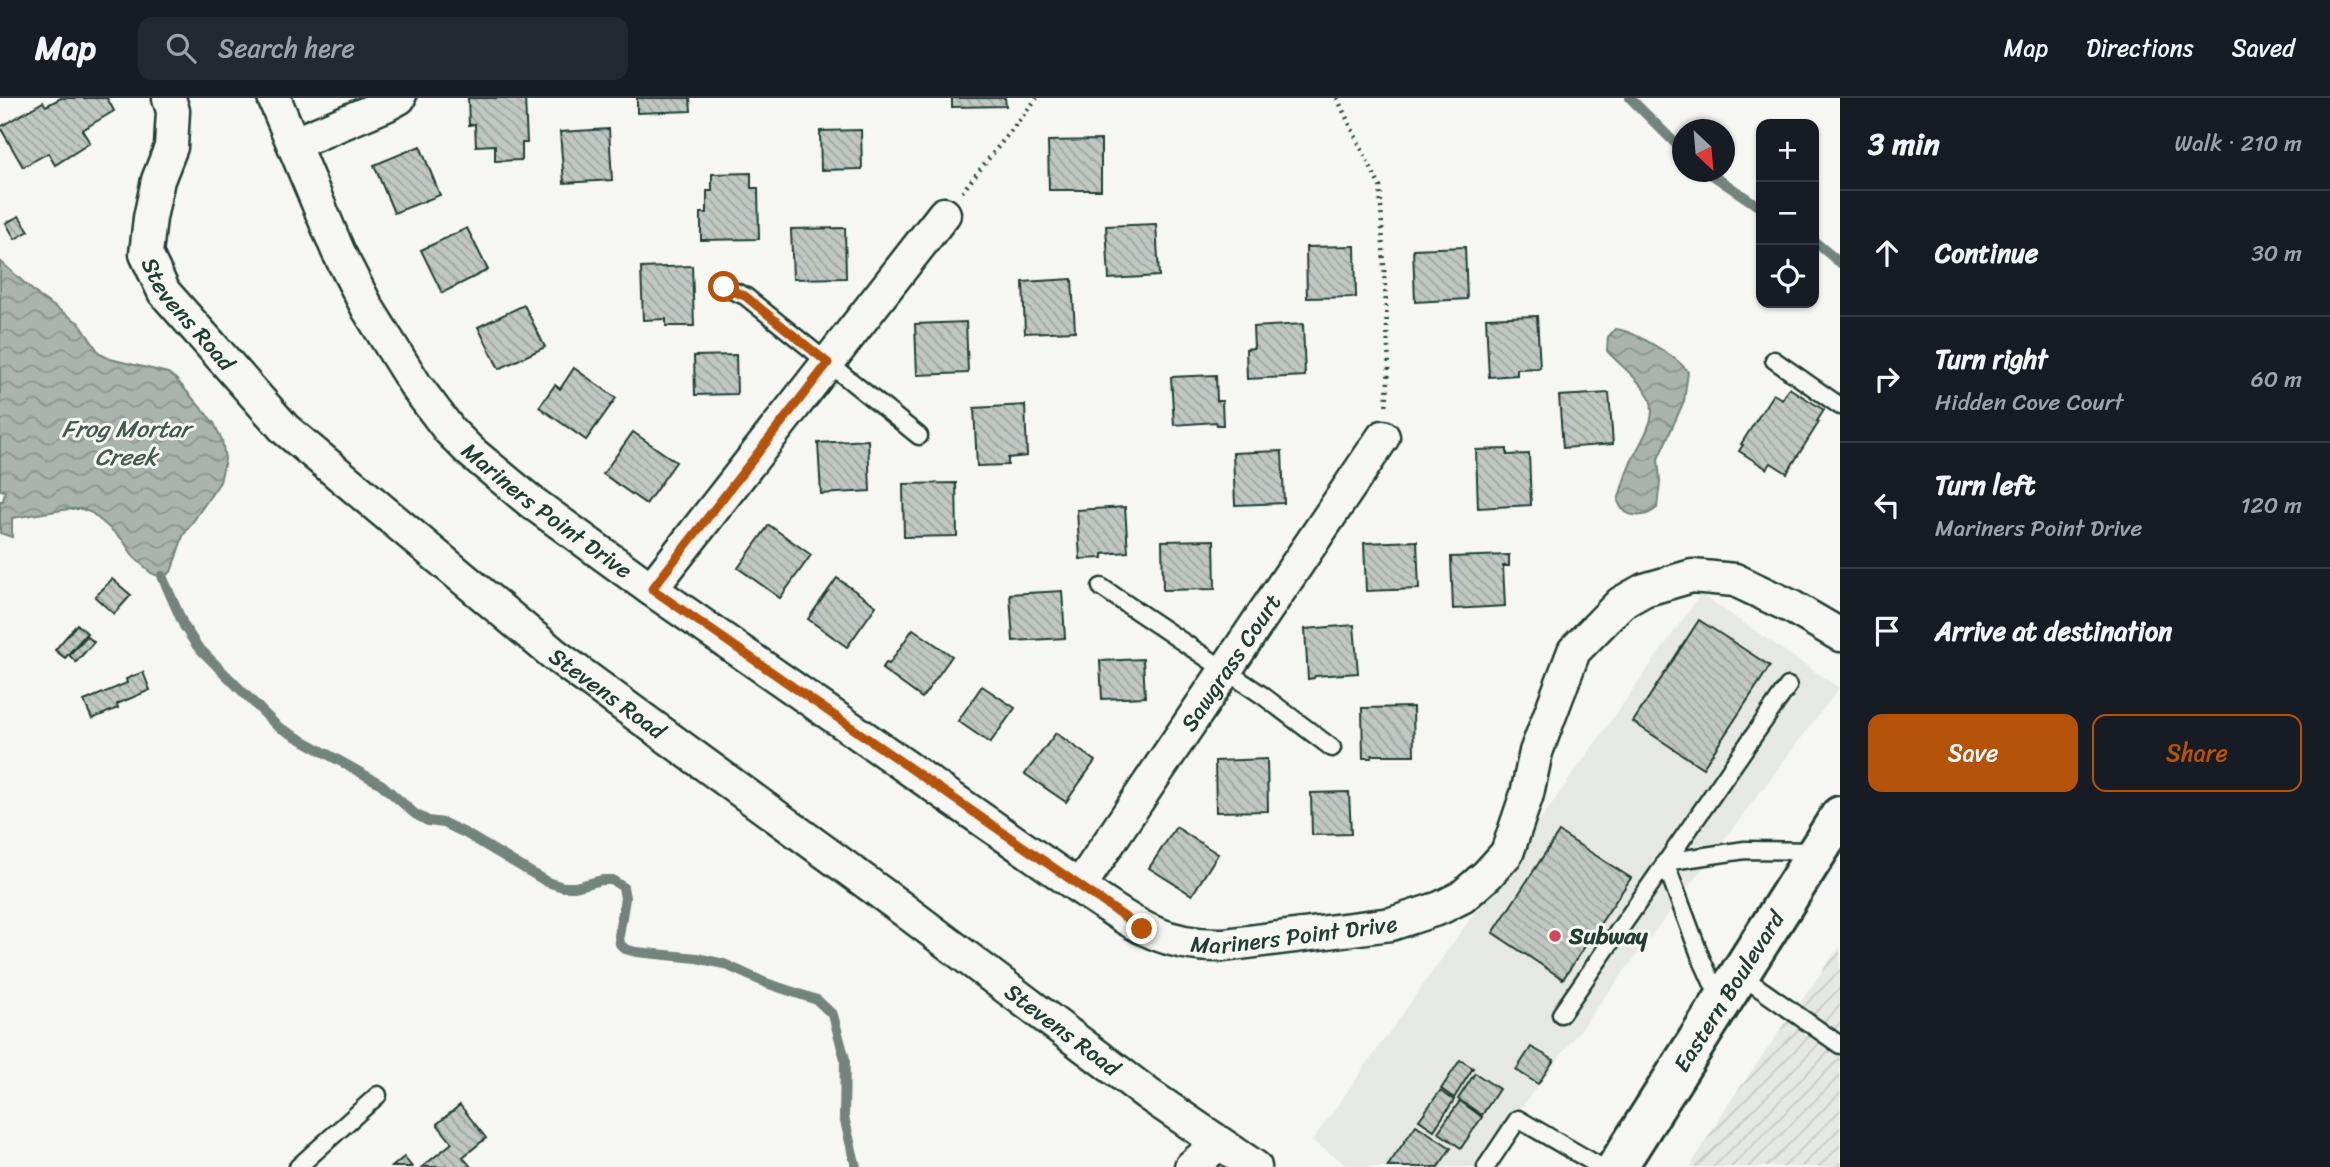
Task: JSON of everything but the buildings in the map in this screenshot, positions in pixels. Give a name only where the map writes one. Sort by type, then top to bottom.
[{"type":"main road","name":"Eastern Boulevard","points":[[1617,1167],[1840,816]]},
{"type":"street","name":"Stevens Road","points":[[169,98],[173,111],[170,147],[158,180],[146,254],[164,292],[285,429],[555,654],[896,904],[1149,1095],[1255,1167]]},
{"type":"street","name":"Mariners Point Drive","points":[[274,98],[338,251],[368,309],[416,386],[450,431],[503,481],[652,589],[1079,887],[1142,929],[1170,940],[1203,946],[1391,924],[1440,908],[1462,897],[1507,853],[1517,827],[1536,752],[1574,651],[1621,603],[1644,590],[1692,576],[1735,580],[1792,607],[1840,635]]},
{"type":"street","points":[[295,143],[399,98]]},
{"type":"street","points":[[652,589],[944,214]]},
{"type":"street","name":"Sawgrass Court","points":[[1079,887],[1383,436]]},
{"type":"street","points":[[1191,1167],[1219,1143]]},
{"type":"lane","points":[[724,287],[745,296],[919,436]]},
{"type":"lane","points":[[1774,360],[1840,406]]},
{"type":"lane","points":[[1101,587],[1226,669],[1332,748]]},
{"type":"lane","points":[[1561,1014],[1788,685]]},
{"type":"lane","points":[[1665,862],[1745,850],[1818,851]]},
{"type":"lane","points":[[1665,862],[1701,958],[1730,988],[1840,1045]]},
{"type":"lane","points":[[298,1167],[378,1095]]},
{"type":"lane","points":[[1486,1167],[1518,1118],[1601,1167]]},
{"type":"path","points":[[944,214],[1037,98]]},
{"type":"path","points":[[1337,98],[1380,187],[1389,367],[1383,436]]},
{"type":"shaded area","points":[[1701,594],[1839,688],[1476,1167],[1350,1167],[1312,1141]]},
{"type":"shaded area","points":[[1840,946],[1840,1167],[1690,1167],[1727,1106]]},
{"type":"water","name":"Frog Mortar Creek","points":[[0,261],[40,297],[79,323],[100,354],[110,359],[168,373],[214,423],[222,440],[225,459],[220,482],[183,536],[169,574],[161,576],[151,573],[134,557],[122,539],[92,513],[82,509],[12,518],[12,537],[0,533],[0,501],[3,501],[5,491],[0,490]]},
{"type":"water","points":[[1615,329],[1633,334],[1654,345],[1688,372],[1684,401],[1658,459],[1660,481],[1657,508],[1641,515],[1625,511],[1618,501],[1630,465],[1649,426],[1652,408],[1645,390],[1607,351],[1608,337]]},
{"type":"waterway","name":"Frog Mortar Creek","points":[[1630,98],[1672,140]]},
{"type":"waterway","name":"Frog Mortar Creek","points":[[1723,182],[1756,205]]},
{"type":"waterway","name":"Frog Mortar Creek","points":[[1819,245],[1840,263]]},
{"type":"waterway","points":[[162,576],[184,626],[197,646],[277,726],[381,784],[415,814],[465,833],[547,882],[563,887],[575,887],[612,880],[623,887],[625,898],[619,936],[620,944],[625,949],[724,964],[766,983],[817,1000],[833,1015],[845,1059],[844,1117],[856,1167]]},
{"type":"place","name":"Subway","points":[[1555,936]]},
{"type":"route","points":[[724,287],[745,296],[828,363],[652,589],[1142,929]]}]
